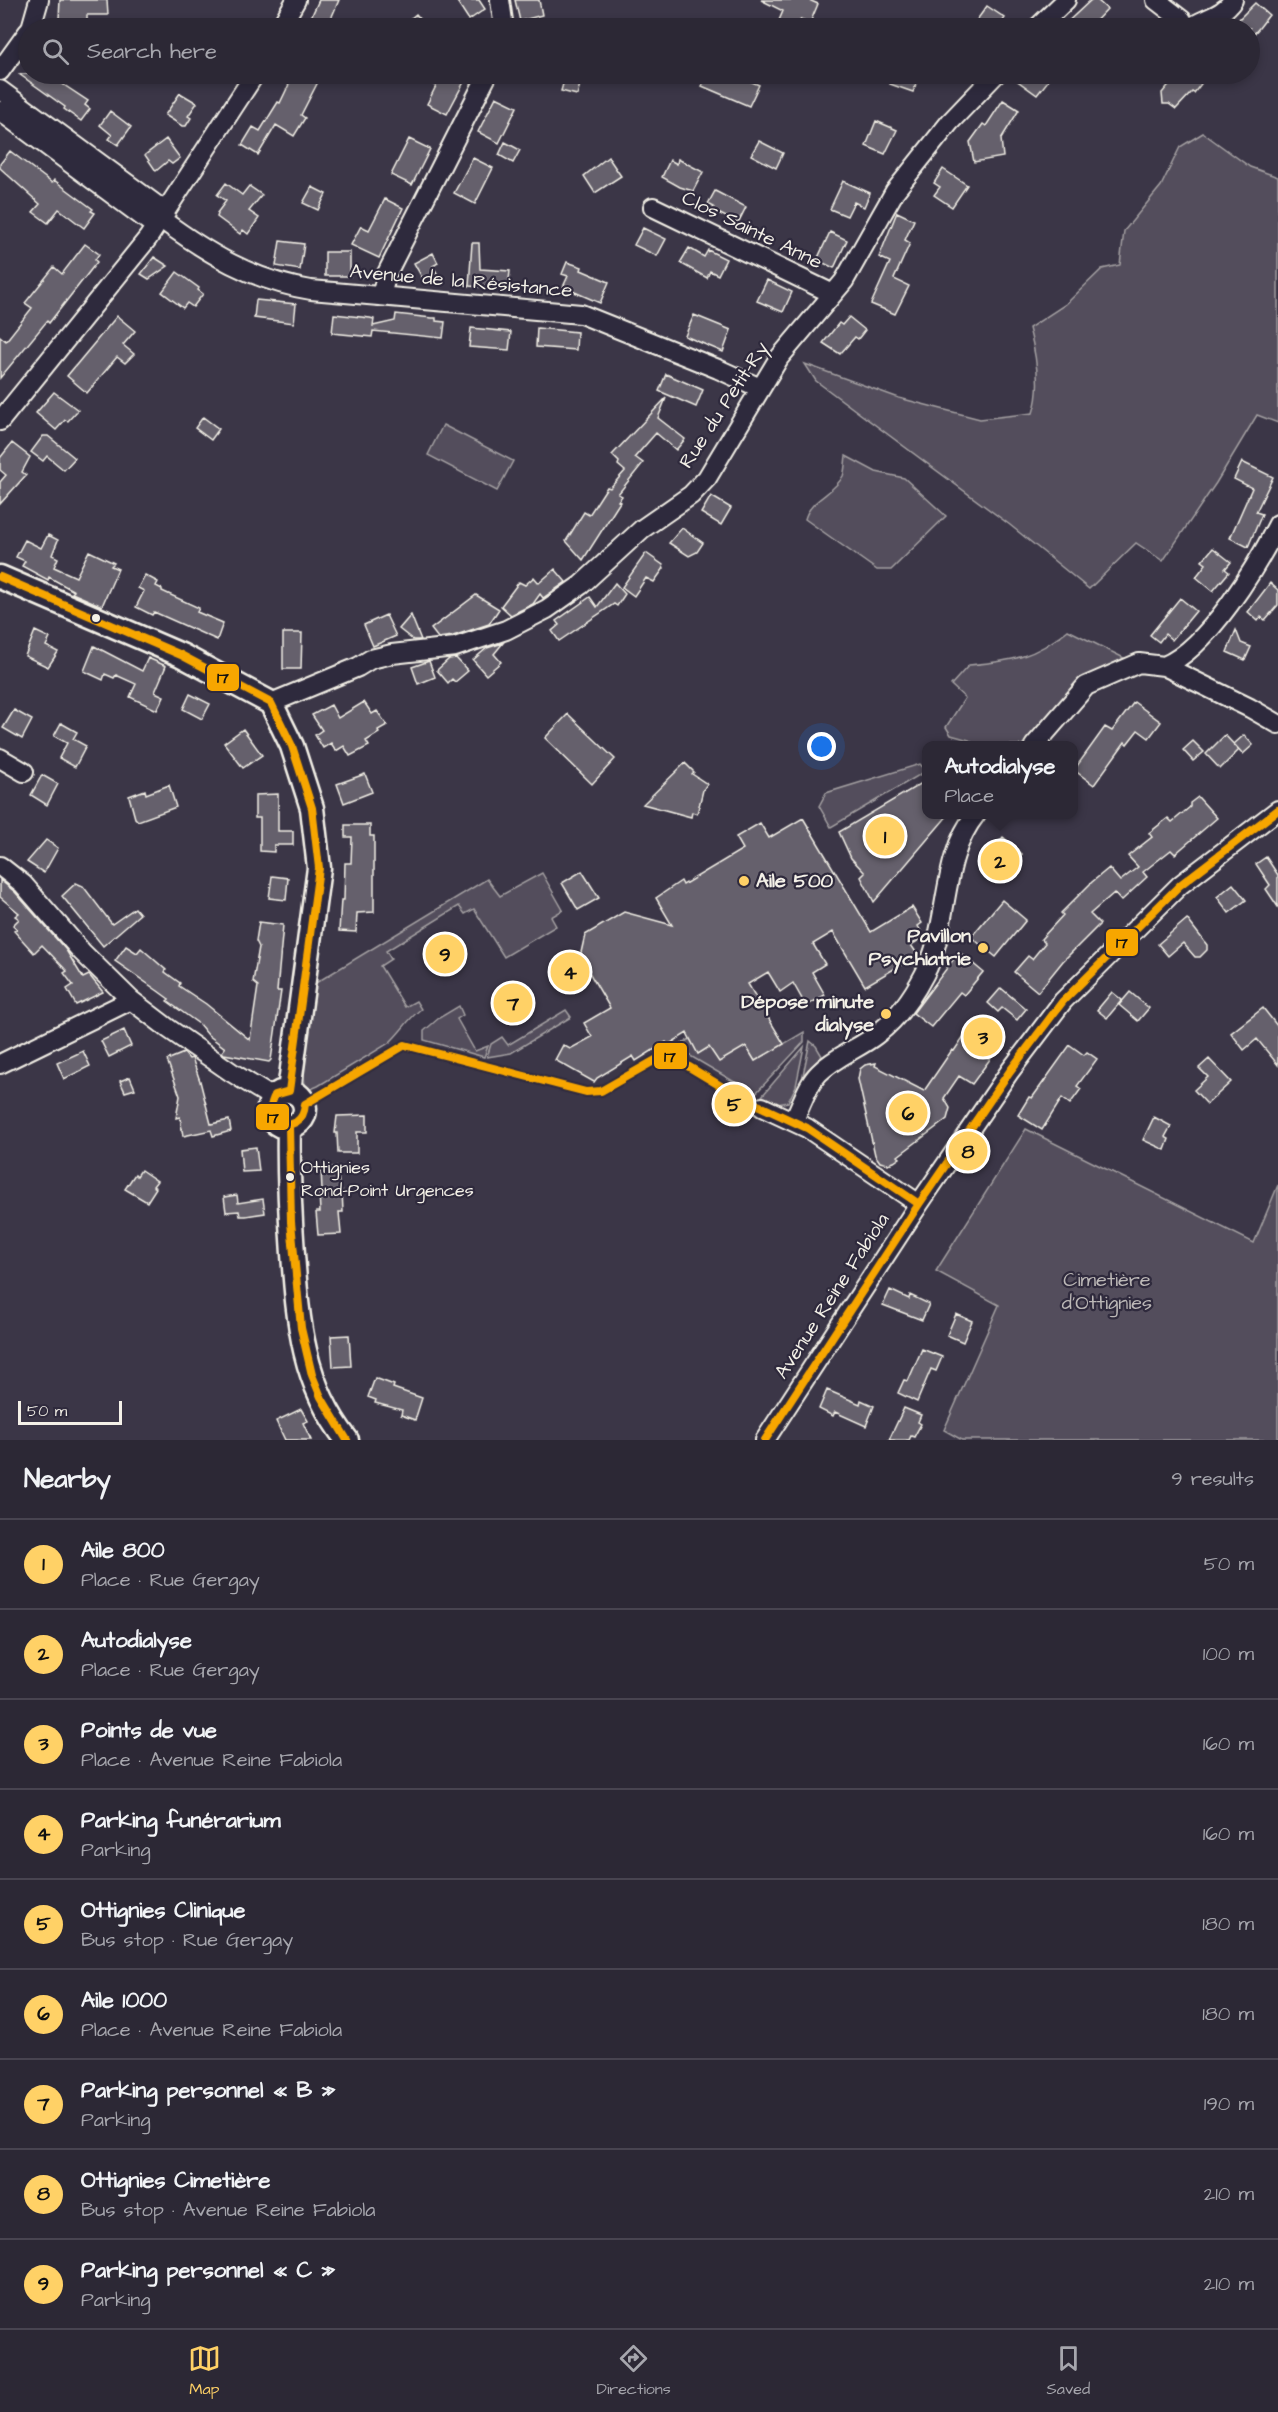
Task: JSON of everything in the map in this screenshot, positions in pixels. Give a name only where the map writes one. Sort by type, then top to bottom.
[{"type":"main road","points":[[0,577],[182,655],[271,703],[292,746],[312,808],[319,868],[281,1094],[294,1092],[302,1099],[305,1110],[301,1120],[289,1126],[288,1173],[298,1321],[312,1377],[330,1416],[347,1440]]},
{"type":"street","points":[[34,18],[39,0]]},
{"type":"street","points":[[286,18],[296,0]]},
{"type":"street","points":[[500,0],[503,18]]},
{"type":"street","points":[[1047,18],[1066,0]]},
{"type":"street","points":[[1156,0],[1179,18]]},
{"type":"street","points":[[1210,18],[1228,7],[1233,0]]},
{"type":"street","points":[[0,71],[18,46]]},
{"type":"street","points":[[0,421],[141,246],[248,84]]},
{"type":"street","points":[[381,296],[387,273],[483,84]]},
{"type":"street","name":"Rue du Petit-Ry","points":[[271,703],[358,667],[371,659],[417,650],[455,647],[506,630],[547,609],[581,585],[642,529],[691,495],[707,478],[779,358],[831,293],[844,281],[895,191],[950,122],[986,84]]},
{"type":"street","name":"Avenue de la Résistance","points":[[0,90],[76,156],[160,219],[218,258],[255,276],[311,290],[591,317],[760,388]]},
{"type":"street","name":"Avenue de la Résistance","points":[[0,111],[76,156]]},
{"type":"street","name":"Clos Sainte Anne","points":[[654,207],[831,293]]},
{"type":"street","points":[[1164,666],[1176,661],[1228,606],[1258,563],[1278,524]]},
{"type":"street","points":[[1038,741],[1086,686],[1139,663],[1164,666],[1278,724]]},
{"type":"street","points":[[0,758],[24,772]]},
{"type":"street","name":"Avenue Reine Fabiola","points":[[765,1440],[919,1204],[1010,1071],[1063,1001],[1180,885],[1278,810]]},
{"type":"street","points":[[794,1121],[811,1082],[819,1073],[840,1056],[877,1035],[906,1005],[926,973],[935,945],[952,863],[962,836],[973,819]]},
{"type":"street","points":[[0,866],[23,884],[82,952],[131,1000],[169,1029],[281,1094]]},
{"type":"street","points":[[0,1064],[131,1000]]},
{"type":"street","points":[[762,1107],[794,1121],[919,1204]]},
{"type":"green space","points":[[1203,133],[1250,167],[1278,177],[1278,423],[1257,415],[1216,483],[1163,561],[1136,543],[1089,589],[1010,525],[816,381],[805,364],[899,398],[980,419],[1033,413],[1038,382],[1036,359],[1029,328],[1066,304],[1102,269],[1120,265],[1124,231],[1161,186],[1180,147]]},
{"type":"green space","points":[[443,425],[513,461],[497,491],[428,455]]},
{"type":"green space","points":[[846,456],[876,472],[904,478],[946,516],[891,570],[877,570],[805,519],[812,506],[839,482],[844,474]]},
{"type":"green space","points":[[1068,630],[1124,658],[1082,680],[1026,741],[970,741],[951,735],[946,727],[965,698],[951,685],[969,665],[1010,660],[1044,647]]},
{"type":"green space","points":[[920,764],[922,766],[922,773],[831,827],[819,806],[826,793]]},
{"type":"green space","points":[[542,873],[563,910],[551,917],[556,926],[504,957],[474,909],[465,914],[459,906],[386,951],[391,959],[380,966],[405,1007],[416,1001],[421,1009],[389,1043],[318,1086],[311,1089],[305,1087],[303,1063],[314,984],[487,879],[500,896]]},
{"type":"green space","points":[[720,1003],[755,1061],[804,1032],[804,1042],[755,1094],[675,1047],[690,1039],[698,1054],[709,1047]]},
{"type":"green space","points":[[459,1006],[463,1015],[457,1019],[475,1051],[488,1046],[484,1057],[424,1040],[424,1031],[439,1018]]},
{"type":"green space","points":[[566,1010],[571,1017],[511,1053],[487,1057],[491,1044],[502,1037],[508,1045]]},
{"type":"green space","points":[[810,1041],[822,1056],[803,1075]]},
{"type":"green space","points":[[804,1047],[796,1086],[788,1102],[778,1104],[762,1096]]},
{"type":"green space","name":"Cimetière d'Ottignies","points":[[1026,1129],[1254,1243],[1278,1185],[1278,1440],[962,1440],[944,1430],[999,1305],[936,1271]]},
{"type":"building","points":[[60,0],[107,0],[108,15],[59,18]]},
{"type":"building","points":[[319,0],[339,0],[331,18],[311,18]]},
{"type":"building","points":[[456,0],[479,0],[485,9],[472,18],[468,18]]},
{"type":"building","points":[[515,0],[539,0],[542,15],[519,18]]},
{"type":"building","points":[[761,0],[809,0],[818,4],[812,18],[780,18],[783,11]]},
{"type":"building","points":[[1091,0],[1097,0],[1107,9],[1098,18],[1072,18]]},
{"type":"building","points":[[1255,3],[1269,15],[1260,27],[1260,18],[1240,18]]},
{"type":"building","points":[[987,6],[1005,18],[978,18]]},
{"type":"building","points":[[33,84],[62,84],[88,101],[85,105],[90,109],[81,121],[64,109],[65,107]]},
{"type":"building","points":[[289,84],[317,84],[301,115],[305,118],[294,136],[276,125],[258,155],[242,145],[253,127],[260,131],[278,102],[280,103]]},
{"type":"building","points":[[432,84],[463,84],[447,114],[427,104],[436,86]]},
{"type":"building","points":[[563,84],[580,84],[577,95],[561,91]]},
{"type":"building","points":[[703,84],[759,85],[749,106],[702,86]]},
{"type":"building","points":[[890,84],[916,84],[913,92]]},
{"type":"building","points":[[1022,84],[1046,84],[1037,95]]},
{"type":"building","points":[[1170,84],[1201,84],[1176,109],[1169,104],[1163,104],[1162,93]]},
{"type":"building","points":[[180,93],[197,103],[188,116],[191,118],[186,126],[182,126],[165,115]]},
{"type":"building","points":[[496,97],[517,107],[499,143],[478,132]]},
{"type":"building","points":[[1003,100],[1019,110],[1001,139],[1003,157],[974,162],[970,142],[983,124],[986,126]]},
{"type":"building","points":[[110,111],[131,127],[118,145],[109,139],[112,135],[100,125]]},
{"type":"building","points":[[876,121],[897,130],[885,154],[866,146]]},
{"type":"building","points":[[166,139],[180,158],[172,164],[168,161],[156,171],[145,155]]},
{"type":"building","points":[[409,139],[430,149],[412,185],[391,175]]},
{"type":"building","points":[[759,141],[783,153],[776,168],[751,155]]},
{"type":"building","points":[[505,142],[520,150],[513,163],[499,155]]},
{"type":"building","points":[[10,151],[52,183],[54,180],[93,209],[91,211],[95,213],[84,228],[59,209],[48,223],[33,212],[40,204],[0,168],[0,164]]},
{"type":"building","points":[[608,157],[621,176],[595,193],[584,176]]},
{"type":"building","points":[[473,158],[493,168],[475,204],[454,193]]},
{"type":"building","points":[[678,159],[703,172],[693,191],[662,177],[670,160],[677,164]]},
{"type":"building","points":[[943,169],[967,185],[952,207],[934,195],[940,187],[934,183]]},
{"type":"building","points":[[843,181],[870,193],[864,207],[854,202],[847,216],[830,209]]},
{"type":"building","points":[[226,183],[242,195],[249,186],[262,195],[249,211],[259,218],[248,234],[243,230],[240,234],[217,217],[217,213],[226,201],[217,195]]},
{"type":"building","points":[[312,187],[326,194],[318,210],[303,203]]},
{"type":"building","points":[[715,191],[746,207],[738,223],[712,210],[714,207],[708,204]]},
{"type":"building","points":[[385,199],[403,208],[379,258],[351,245],[361,226],[369,230]]},
{"type":"building","points":[[897,212],[914,220],[905,240],[910,243],[894,279],[909,286],[895,314],[871,304],[890,262],[879,257]]},
{"type":"building","points":[[643,228],[666,239],[657,256],[634,245]]},
{"type":"building","points":[[830,232],[847,240],[834,268],[817,260]]},
{"type":"building","points":[[280,241],[304,244],[300,270],[276,266]]},
{"type":"building","points":[[472,243],[479,243],[480,269],[510,271],[508,289],[469,286]]},
{"type":"building","points":[[85,244],[99,254],[95,260],[97,262],[49,323],[47,321],[0,378],[0,336],[6,341],[32,308],[25,303],[54,267],[62,274]]},
{"type":"building","points":[[689,248],[704,257],[708,250],[726,259],[718,275],[710,271],[707,278],[680,263]]},
{"type":"building","points":[[325,252],[350,252],[350,276],[325,276]]},
{"type":"building","points":[[433,253],[438,263],[433,266],[437,273],[424,281],[414,263]]},
{"type":"building","points":[[154,257],[168,266],[149,279],[141,274]]},
{"type":"building","points":[[567,262],[582,267],[581,270],[609,282],[600,303],[563,287],[568,276],[562,274]]},
{"type":"building","points":[[177,272],[199,288],[198,290],[203,294],[193,307],[187,303],[183,308],[162,292]]},
{"type":"building","points":[[767,280],[792,292],[783,312],[757,301]]},
{"type":"building","points":[[256,300],[296,304],[294,323],[254,318]]},
{"type":"building","points":[[334,314],[374,319],[373,326],[395,321],[396,314],[436,318],[436,321],[445,322],[443,338],[373,331],[372,337],[332,333]]},
{"type":"building","points":[[694,315],[731,330],[723,352],[685,336]]},
{"type":"building","points":[[117,316],[135,331],[123,345],[134,354],[125,363],[117,357],[87,393],[67,376]]},
{"type":"building","points":[[849,317],[865,330],[858,339],[855,337],[840,354],[823,343],[839,323],[842,325]]},
{"type":"building","points":[[471,328],[511,332],[509,350],[469,347]]},
{"type":"building","points":[[537,328],[577,332],[576,350],[536,347]]},
{"type":"building","points":[[666,374],[703,390],[696,407],[659,391]]},
{"type":"building","points":[[54,392],[78,410],[56,430],[36,413]]},
{"type":"building","points":[[666,398],[658,418],[685,439],[676,450],[656,433],[635,457],[643,463],[618,494],[622,496],[618,501],[620,502],[583,560],[566,541],[584,512],[589,515],[607,487],[610,488],[625,471],[612,455]]},
{"type":"building","points":[[203,417],[219,429],[211,440],[195,428]]},
{"type":"building","points":[[43,436],[48,436],[75,458],[64,470],[47,456],[43,461],[31,452]]},
{"type":"building","points":[[12,443],[30,457],[22,472],[26,475],[0,504],[0,482],[6,475],[0,470],[0,458]]},
{"type":"building","points":[[1242,462],[1273,477],[1256,512],[1262,514],[1248,547],[1230,538],[1252,488],[1234,479]]},
{"type":"building","points":[[711,496],[731,508],[721,525],[701,513]]},
{"type":"building","points":[[682,528],[703,543],[697,552],[689,556],[669,543]]},
{"type":"building","points":[[48,535],[58,540],[52,555],[58,558],[54,567],[76,577],[89,551],[114,563],[111,566],[118,569],[102,606],[72,593],[74,591],[49,577],[48,580],[22,566],[25,561],[16,557],[25,540],[41,548]]},
{"type":"building","points":[[1213,548],[1231,562],[1225,569],[1229,572],[1213,591],[1196,577],[1206,564],[1202,561]]},
{"type":"building","points":[[646,553],[664,568],[654,582],[646,578],[634,596],[622,587]]},
{"type":"building","points":[[555,569],[566,582],[543,598],[540,594],[533,604],[511,615],[501,606],[519,582],[525,585],[534,577],[539,583]]},
{"type":"building","points":[[145,575],[158,582],[156,586],[162,591],[199,608],[197,612],[223,623],[217,640],[154,612],[152,615],[136,607],[144,591],[138,588]]},
{"type":"building","points":[[615,583],[625,594],[617,606],[614,604],[559,641],[552,631],[559,625],[556,621],[590,597],[597,607]]},
{"type":"building","points":[[1270,583],[1278,590],[1278,605],[1265,620],[1261,617],[1258,621],[1248,612]]},
{"type":"building","points":[[476,595],[499,609],[489,624],[453,636],[438,638],[431,629]]},
{"type":"building","points":[[1180,598],[1196,611],[1172,640],[1165,634],[1159,642],[1150,635]]},
{"type":"building","points":[[386,615],[396,636],[373,646],[364,625]]},
{"type":"building","points":[[411,615],[421,640],[413,640],[399,629]]},
{"type":"building","points":[[1236,630],[1241,643],[1251,647],[1245,660],[1227,652]]},
{"type":"building","points":[[35,631],[50,638],[46,646],[58,652],[48,667],[25,656]]},
{"type":"building","points":[[283,633],[302,633],[301,669],[283,669]]},
{"type":"building","points":[[503,643],[494,654],[501,662],[486,675],[473,660],[487,648]]},
{"type":"building","points":[[94,646],[142,671],[148,658],[166,666],[155,692],[164,696],[157,710],[130,697],[136,684],[116,675],[114,678],[105,674],[103,680],[84,671]]},
{"type":"building","points":[[456,658],[468,671],[455,682],[452,679],[448,683],[437,670],[449,659]]},
{"type":"building","points":[[429,661],[435,677],[418,684],[412,667]]},
{"type":"building","points":[[190,694],[210,704],[202,719],[183,709]]},
{"type":"building","points":[[364,702],[372,714],[377,711],[387,725],[366,741],[369,746],[350,756],[344,746],[336,751],[331,743],[323,748],[315,735],[322,730],[312,715],[331,705],[338,718]]},
{"type":"building","points":[[1134,702],[1161,722],[1149,738],[1138,730],[1127,744],[1125,742],[1094,785],[1078,773],[1078,764],[1105,727],[1112,731]]},
{"type":"building","points":[[14,710],[32,720],[22,739],[3,728]]},
{"type":"building","points":[[568,714],[615,759],[592,784],[545,738]]},
{"type":"building","points":[[61,723],[77,732],[73,739],[86,746],[75,767],[59,758],[67,743],[54,736]]},
{"type":"building","points":[[243,729],[262,755],[243,768],[224,743]]},
{"type":"building","points":[[1225,735],[1239,750],[1220,769],[1206,754]]},
{"type":"building","points":[[1244,735],[1253,745],[1243,754],[1234,744]]},
{"type":"building","points":[[1193,741],[1204,752],[1193,761],[1183,750]]},
{"type":"building","points":[[685,763],[694,772],[692,774],[707,784],[703,790],[697,814],[692,812],[691,817],[643,804]]},
{"type":"building","points":[[365,774],[372,792],[344,803],[337,784]]},
{"type":"building","points":[[42,775],[58,784],[47,805],[31,795]]},
{"type":"building","points":[[922,783],[922,819],[945,819],[874,902],[861,877],[865,873],[851,858],[839,832]]},
{"type":"building","points":[[169,785],[176,807],[138,821],[135,818],[129,796],[145,790],[146,794]]},
{"type":"building","points":[[278,794],[278,831],[293,831],[293,845],[274,845],[274,852],[260,851],[260,818],[255,818],[255,795]]},
{"type":"building","points":[[1198,797],[1217,818],[1175,854],[1171,850],[1143,872],[1147,877],[1121,901],[1114,893],[1090,914],[1100,924],[1063,961],[1038,992],[1014,972],[1028,956],[1032,959],[1045,943],[1041,939],[1063,915],[1061,913],[1092,882],[1109,868],[1120,881],[1138,867],[1128,856],[1152,837],[1149,833],[1168,818],[1172,822]]},
{"type":"building","points":[[803,818],[871,932],[912,907],[922,923],[918,926],[924,937],[911,945],[918,955],[865,986],[833,932],[813,944],[825,964],[812,972],[825,995],[806,1006],[793,983],[780,992],[768,972],[748,984],[784,1044],[755,1061],[746,1046],[719,1062],[709,1047],[698,1054],[687,1033],[668,1045],[666,1042],[636,1061],[633,1056],[594,1082],[555,1060],[563,1045],[570,1049],[592,1037],[584,1023],[610,1008],[580,957],[585,935],[624,912],[672,925],[656,898],[681,881],[683,885],[743,849],[736,837],[760,823],[769,838]]},
{"type":"building","points":[[345,825],[370,825],[370,836],[374,836],[374,912],[357,913],[356,932],[339,931],[341,900],[344,900],[345,863],[351,863],[352,837],[345,837]]},
{"type":"building","points":[[1003,837],[1022,854],[998,883],[978,866]]},
{"type":"building","points":[[46,840],[58,848],[44,873],[27,862]]},
{"type":"building","points":[[1266,857],[1278,875],[1278,907],[1266,889],[1270,885],[1256,864]]},
{"type":"building","points":[[582,871],[599,898],[578,910],[562,883]]},
{"type":"building","points":[[272,876],[288,878],[286,900],[269,898]]},
{"type":"building","points":[[0,880],[15,892],[66,950],[83,978],[89,975],[103,992],[76,1005],[67,989],[73,985],[64,973],[67,971],[42,945],[34,953],[14,931],[17,929],[13,925],[19,919],[15,916],[19,913],[0,897]]},
{"type":"building","points":[[76,883],[83,886],[112,924],[135,908],[140,914],[103,946],[62,896]]},
{"type":"building","points":[[1233,884],[1246,900],[1229,913],[1217,897]]},
{"type":"building","points":[[1002,900],[1026,920],[996,957],[971,937]]},
{"type":"building","points":[[1187,919],[1207,945],[1207,950],[1200,957],[1195,957],[1183,943],[1168,956],[1158,944]]},
{"type":"building","points":[[259,922],[283,925],[277,991],[281,991],[269,1062],[224,1054],[222,1052],[225,1048],[208,1035],[199,1024],[167,1001],[169,999],[115,961],[126,946],[137,953],[141,948],[166,970],[165,972],[180,983],[179,986],[206,1004],[250,1040],[258,986],[253,982],[259,947],[256,941]]},
{"type":"building","points":[[959,952],[983,972],[964,995],[960,992],[931,1027],[913,1013]]},
{"type":"building","points":[[1001,988],[1026,1009],[1017,1020],[1002,1008],[998,1012],[988,1003]]},
{"type":"building","points":[[1112,992],[1122,1000],[1107,1018],[1097,1010]]},
{"type":"building","points":[[1130,992],[1149,1008],[1138,1021],[1119,1005]]},
{"type":"building","points":[[1263,1008],[1278,1027],[1278,1065],[1257,1039],[1244,1050],[1231,1033]]},
{"type":"building","points":[[978,1021],[1004,1039],[993,1055],[972,1084],[959,1076],[944,1098],[950,1108],[947,1119],[898,1156],[900,1158],[894,1162],[888,1164],[880,1162],[875,1155],[858,1079],[860,1069],[865,1065],[876,1063],[875,1066],[924,1091],[952,1050],[954,1051],[966,1033],[969,1035]]},
{"type":"building","points":[[124,1030],[131,1046],[109,1057],[101,1041]]},
{"type":"building","points":[[1070,1045],[1084,1055],[1087,1052],[1097,1059],[1077,1086],[1081,1089],[1070,1104],[1062,1098],[1042,1130],[1018,1115],[1029,1097],[1032,1098]]},
{"type":"building","points":[[83,1051],[90,1066],[64,1079],[57,1063]]},
{"type":"building","points":[[184,1053],[189,1059],[192,1058],[211,1124],[229,1120],[231,1131],[213,1136],[211,1130],[183,1136],[180,1117],[176,1118],[180,1096],[167,1060]]},
{"type":"building","points":[[1209,1059],[1231,1082],[1207,1104],[1194,1090],[1208,1077],[1199,1068]]},
{"type":"building","points":[[130,1077],[135,1089],[125,1092],[120,1081]]},
{"type":"building","points":[[367,1115],[367,1132],[357,1132],[357,1153],[338,1153],[337,1133],[335,1133],[337,1116]]},
{"type":"building","points":[[1154,1117],[1171,1126],[1165,1137],[1169,1139],[1165,1150],[1143,1140]]},
{"type":"building","points":[[256,1147],[259,1171],[242,1172],[240,1149]]},
{"type":"building","points":[[338,1167],[343,1212],[339,1212],[341,1234],[318,1235],[316,1212],[320,1212],[321,1168]]},
{"type":"building","points":[[141,1170],[157,1181],[153,1186],[156,1188],[147,1202],[125,1189],[135,1174],[137,1176]]},
{"type":"building","points":[[237,1195],[238,1203],[263,1199],[265,1213],[240,1216],[239,1211],[226,1212],[224,1197]]},
{"type":"building","points":[[890,1290],[909,1299],[910,1295],[929,1304],[922,1320],[883,1305]]},
{"type":"building","points":[[956,1314],[972,1321],[963,1342],[947,1335]]},
{"type":"building","points":[[349,1335],[351,1366],[333,1367],[331,1336]]},
{"type":"building","points":[[922,1349],[942,1357],[936,1371],[931,1369],[917,1402],[898,1393],[904,1380],[908,1381]]},
{"type":"building","points":[[375,1378],[394,1385],[393,1388],[422,1398],[415,1420],[401,1415],[402,1410],[375,1403],[376,1400],[368,1397]]},
{"type":"building","points":[[827,1390],[860,1404],[861,1400],[874,1406],[866,1426],[835,1412],[833,1416],[819,1409]]},
{"type":"building","points":[[904,1408],[921,1415],[918,1422],[921,1424],[914,1437],[911,1436],[909,1440],[889,1440]]},
{"type":"building","points":[[301,1409],[308,1421],[303,1423],[311,1440],[285,1440],[276,1421]]},
{"type":"transit line","name":"17","points":[[0,577],[181,655],[271,703],[292,746],[312,808],[319,868],[289,1091],[275,1095],[273,1099],[271,1112],[275,1122],[286,1125],[296,1122],[302,1115],[305,1104],[405,1045],[586,1092],[601,1091],[659,1058],[671,1056],[734,1094],[807,1128],[919,1204]]},
{"type":"transit line","name":"17","points":[[765,1440],[919,1204],[1010,1071],[1063,1001],[1180,885],[1278,810]]},
{"type":"transit line","name":"17","points":[[289,1126],[291,1222],[301,1328],[312,1375],[321,1397],[347,1440]]},
{"type":"place","name":"Aile 800","points":[[885,836]]},
{"type":"place","name":"Autodialyse","points":[[1000,861]]},
{"type":"place","name":"Aile 500","points":[[744,881]]},
{"type":"place","name":"Pavillon Psychiatrie","points":[[983,948]]},
{"type":"place","name":"Parking personnel « C »","points":[[445,954]]},
{"type":"place","name":"Parking funérarium","points":[[570,972]]},
{"type":"place","name":"Parking personnel « B »","points":[[513,1003]]},
{"type":"place","name":"Dépose minute dialyse","points":[[886,1014]]},
{"type":"place","name":"Points de vue","points":[[983,1037]]},
{"type":"place","name":"Ottignies Clinique","points":[[734,1104]]},
{"type":"place","name":"Aile 1000","points":[[908,1113]]},
{"type":"place","name":"Ottignies Cimetière","points":[[968,1151]]},
{"type":"place","name":"Ottignies Rond-Point Urgences","points":[[290,1177]]}]
